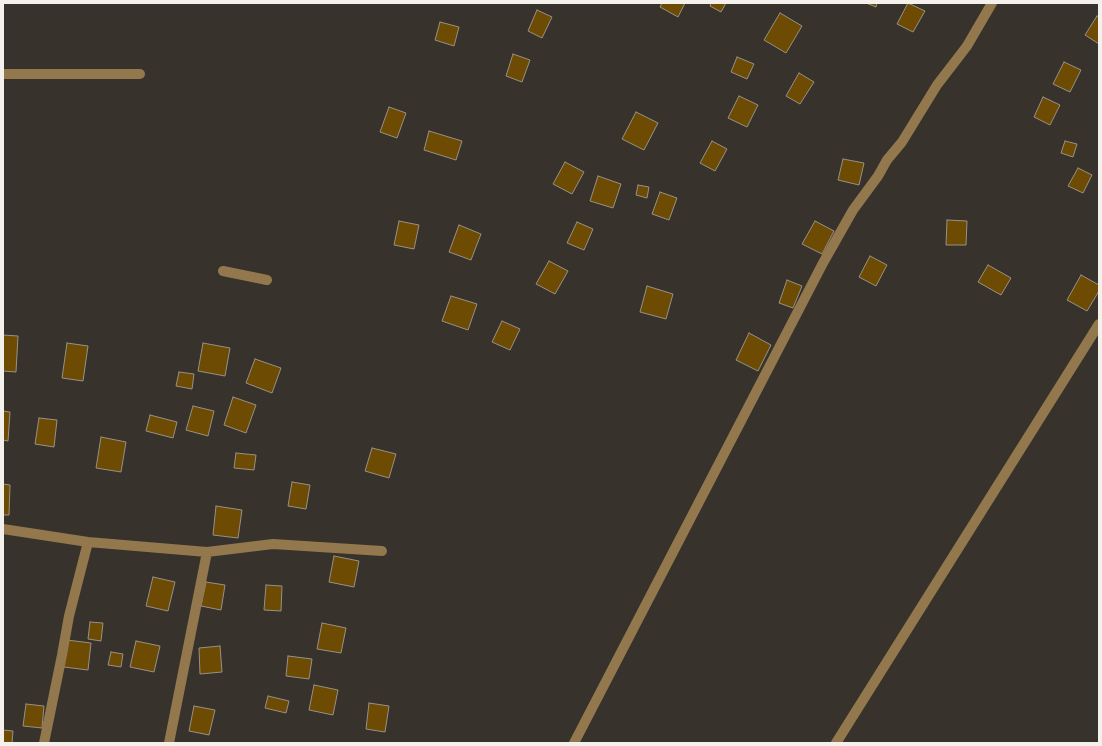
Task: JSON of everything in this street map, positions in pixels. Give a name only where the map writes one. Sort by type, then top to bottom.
[{"type":"street","points":[[574,743],[822,263],[852,210],[878,176],[887,160],[902,142],[937,85],[967,46],[992,3]]},
{"type":"street","points":[[3,74],[140,74]]},
{"type":"street","points":[[223,271],[267,280]]},
{"type":"street","points":[[836,743],[1099,324]]},
{"type":"street","points":[[3,529],[88,542],[207,552],[273,544],[382,551]]},
{"type":"street","points":[[44,743],[62,655],[68,616],[88,542]]},
{"type":"street","points":[[168,743],[207,552]]},
{"type":"building","points":[[662,3],[685,3],[678,17],[660,7]]},
{"type":"building","points":[[711,3],[726,3],[721,12],[710,6]]},
{"type":"building","points":[[866,3],[877,3],[876,7]]},
{"type":"building","points":[[908,3],[925,11],[913,32],[897,24]]},
{"type":"building","points":[[537,10],[552,17],[542,38],[528,31]]},
{"type":"building","points":[[780,13],[802,26],[786,53],[764,40]]},
{"type":"building","points":[[1097,16],[1099,17],[1099,44],[1085,35]]},
{"type":"building","points":[[440,22],[459,27],[454,46],[435,40]]},
{"type":"building","points":[[513,54],[530,60],[522,82],[506,76]]},
{"type":"building","points":[[737,57],[754,64],[747,79],[731,72]]},
{"type":"building","points":[[1064,62],[1081,70],[1070,92],[1053,84]]},
{"type":"building","points":[[799,73],[814,82],[800,104],[786,96]]},
{"type":"building","points":[[739,96],[758,105],[747,127],[728,118]]},
{"type":"building","points":[[1043,97],[1060,105],[1050,125],[1034,117]]},
{"type":"building","points":[[389,107],[406,113],[397,138],[380,132]]},
{"type":"building","points":[[636,112],[658,123],[644,150],[622,139]]},
{"type":"building","points":[[429,131],[462,141],[456,160],[424,150]]},
{"type":"building","points":[[712,141],[727,149],[715,171],[700,163]]},
{"type":"building","points":[[1065,141],[1077,144],[1073,157],[1061,153]]},
{"type":"building","points":[[843,159],[864,163],[859,185],[838,180]]},
{"type":"building","points":[[565,162],[584,172],[572,194],[553,184]]},
{"type":"building","points":[[1078,168],[1092,175],[1083,193],[1068,186]]},
{"type":"building","points":[[598,176],[621,184],[613,208],[590,201]]},
{"type":"building","points":[[638,185],[649,187],[647,198],[636,195]]},
{"type":"building","points":[[660,192],[677,198],[669,220],[652,214]]},
{"type":"building","points":[[947,220],[967,221],[966,245],[946,245]]},
{"type":"building","points":[[399,221],[419,225],[414,249],[394,245]]},
{"type":"building","points":[[815,221],[834,231],[822,254],[802,244]]},
{"type":"building","points":[[577,222],[593,229],[584,250],[567,243]]},
{"type":"building","points":[[459,225],[481,234],[471,260],[449,252]]},
{"type":"building","points":[[870,256],[887,265],[876,286],[859,277]]},
{"type":"building","points":[[549,261],[568,271],[555,294],[536,284]]},
{"type":"building","points":[[988,265],[1011,278],[1001,295],[978,282]]},
{"type":"building","points":[[1081,275],[1099,285],[1099,291],[1087,311],[1067,300]]},
{"type":"building","points":[[787,280],[802,286],[793,308],[779,303]]},
{"type":"building","points":[[647,286],[673,294],[666,319],[640,312]]},
{"type":"building","points":[[451,296],[477,304],[468,330],[442,321]]},
{"type":"building","points":[[502,321],[520,329],[510,350],[492,342]]},
{"type":"building","points":[[749,333],[771,345],[758,371],[736,360]]},
{"type":"building","points":[[3,335],[18,336],[16,372],[3,371]]},
{"type":"building","points":[[67,343],[88,346],[83,381],[62,378]]},
{"type":"building","points":[[203,343],[230,348],[225,376],[198,371]]},
{"type":"building","points":[[255,359],[281,368],[272,393],[246,383]]},
{"type":"building","points":[[179,372],[194,374],[192,389],[176,386]]},
{"type":"building","points":[[233,397],[256,405],[246,433],[224,425]]},
{"type":"building","points":[[193,406],[214,411],[208,436],[186,430]]},
{"type":"building","points":[[3,411],[10,412],[8,441],[3,440]]},
{"type":"building","points":[[150,415],[177,422],[173,438],[146,431]]},
{"type":"building","points":[[39,418],[57,420],[54,447],[35,444]]},
{"type":"building","points":[[101,437],[126,442],[121,472],[96,468]]},
{"type":"building","points":[[372,448],[396,454],[389,478],[365,471]]},
{"type":"building","points":[[236,453],[256,455],[254,470],[234,468]]},
{"type":"building","points":[[292,482],[310,485],[306,509],[288,506]]},
{"type":"building","points":[[3,484],[10,485],[9,515],[3,515]]},
{"type":"building","points":[[216,506],[242,510],[238,538],[213,535]]},
{"type":"building","points":[[334,556],[359,561],[354,587],[329,582]]},
{"type":"building","points":[[153,577],[175,582],[168,611],[146,606]]},
{"type":"building","points":[[206,582],[225,585],[221,610],[201,606]]},
{"type":"building","points":[[266,585],[282,586],[281,611],[264,610]]},
{"type":"building","points":[[90,622],[103,623],[101,641],[88,639]]},
{"type":"building","points":[[322,623],[346,628],[341,653],[317,649]]},
{"type":"building","points":[[67,640],[91,643],[88,670],[64,667]]},
{"type":"building","points":[[136,641],[160,646],[154,672],[130,667]]},
{"type":"building","points":[[220,646],[222,672],[200,674],[199,648]]},
{"type":"building","points":[[111,652],[123,654],[121,667],[108,665]]},
{"type":"building","points":[[288,656],[312,659],[309,679],[286,676]]},
{"type":"building","points":[[314,685],[338,690],[333,715],[309,710]]},
{"type":"building","points":[[268,696],[289,701],[286,713],[265,708]]},
{"type":"building","points":[[369,703],[389,706],[385,732],[366,729]]},
{"type":"building","points":[[26,704],[44,706],[42,728],[23,726]]},
{"type":"building","points":[[194,706],[215,710],[209,735],[189,731]]},
{"type":"building","points":[[3,730],[13,731],[12,743],[3,743]]}]
